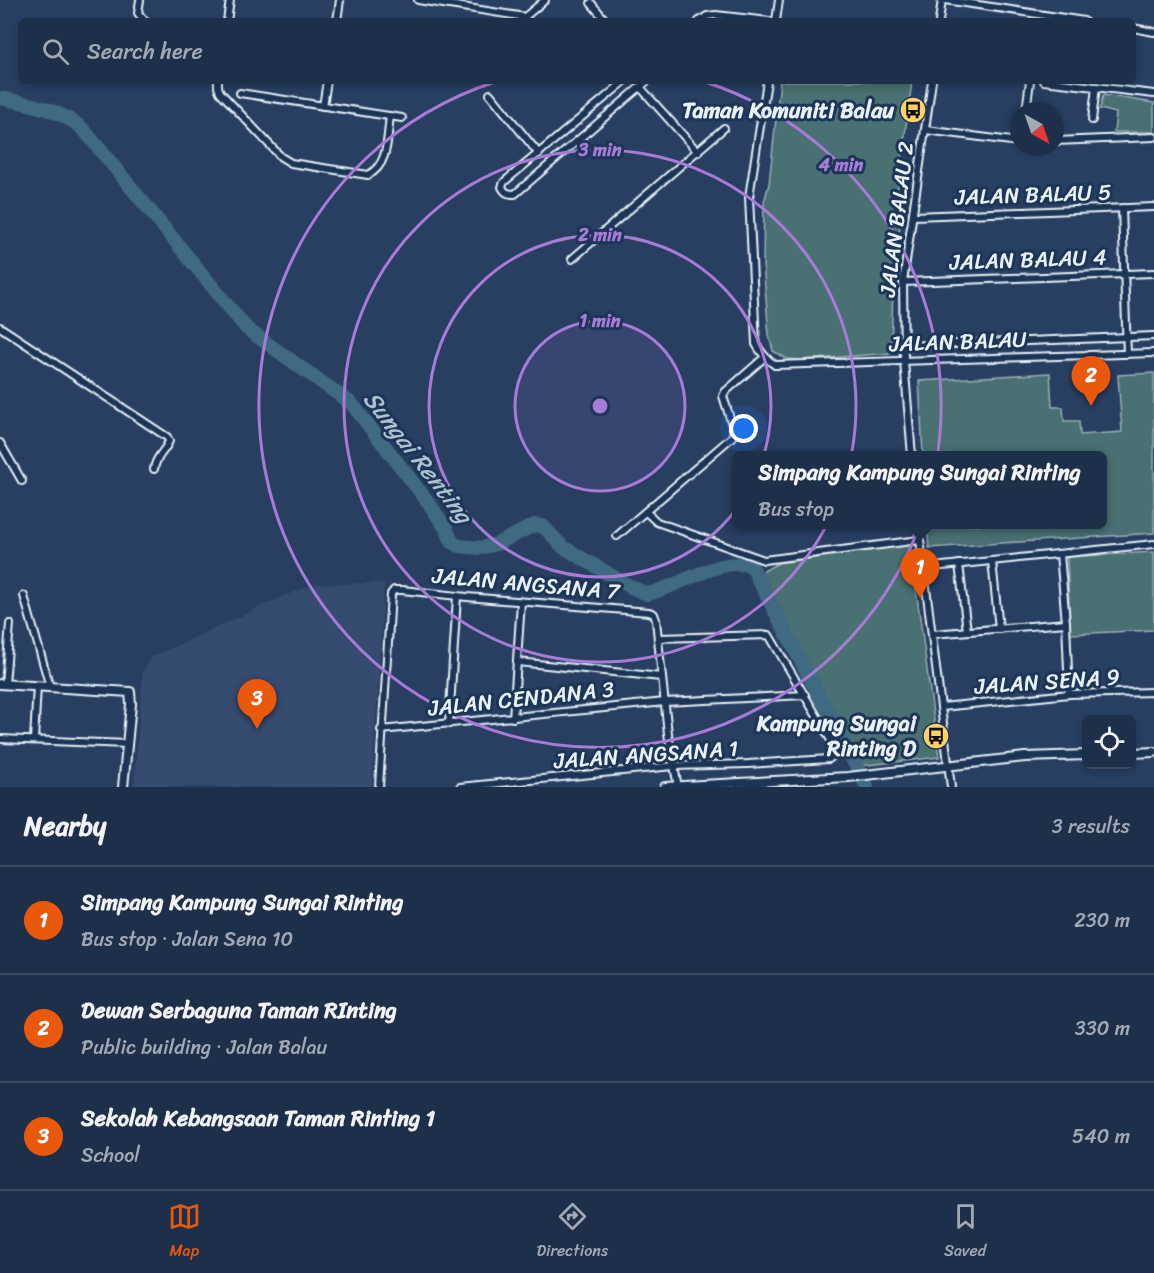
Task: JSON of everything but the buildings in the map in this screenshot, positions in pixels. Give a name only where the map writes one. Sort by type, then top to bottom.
[{"type":"street","points":[[140,0],[138,12],[143,18]]},
{"type":"street","points":[[227,18],[230,0]]},
{"type":"street","points":[[337,18],[340,0]]},
{"type":"street","points":[[418,0],[517,18]]},
{"type":"street","points":[[523,18],[545,0]]},
{"type":"street","points":[[776,18],[779,0]]},
{"type":"street","points":[[940,18],[943,0],[1037,17]]},
{"type":"street","points":[[591,3],[604,18]]},
{"type":"street","points":[[704,18],[716,15],[742,18]]},
{"type":"street","points":[[1136,29],[1154,32]]},
{"type":"street","points":[[218,84],[220,93],[281,157],[291,163],[368,175],[374,172],[383,161],[390,116]]},
{"type":"street","points":[[323,106],[327,84]]},
{"type":"street","points":[[621,84],[504,182],[502,187],[504,191],[508,194],[515,194],[644,84]]},
{"type":"street","points":[[617,536],[732,437],[734,431],[723,396],[765,357],[756,344],[749,197],[767,84]]},
{"type":"street","name":"JALAN BALAU 2","points":[[912,451],[904,361],[903,282],[932,84]]},
{"type":"street","points":[[1027,102],[1030,84]]},
{"type":"street","points":[[1070,84],[1154,94]]},
{"type":"street","points":[[640,87],[698,152]]},
{"type":"street","points":[[1092,120],[1096,87]]},
{"type":"street","points":[[240,93],[402,118]]},
{"type":"street","points":[[490,94],[539,154]]},
{"type":"street","points":[[572,259],[724,128]]},
{"type":"street","points":[[926,130],[1010,141]]},
{"type":"street","points":[[1064,141],[1154,137]]},
{"type":"street","name":"JALAN BALAU 5","points":[[914,216],[1154,207]]},
{"type":"street","points":[[1122,208],[1127,354]]},
{"type":"street","name":"JALAN BALAU 4","points":[[903,282],[1154,273]]},
{"type":"street","points":[[0,327],[167,437],[168,445],[156,459],[154,469]]},
{"type":"street","points":[[904,346],[1154,336]]},
{"type":"street","name":"JALAN BALAU","points":[[765,357],[775,364],[1154,353]]},
{"type":"street","points":[[0,443],[22,481]]},
{"type":"street","points":[[646,512],[657,522],[764,560],[920,540]]},
{"type":"street","points":[[919,529],[951,787]]},
{"type":"street","points":[[923,568],[1154,544]]},
{"type":"street","points":[[1060,554],[1069,694]]},
{"type":"street","points":[[992,561],[999,628]]},
{"type":"street","points":[[959,564],[967,631]]},
{"type":"street","name":"JALAN ANGSANA 7","points":[[381,730],[391,594],[394,590],[649,612],[654,615],[658,638]]},
{"type":"street","points":[[24,596],[50,687]]},
{"type":"street","points":[[449,724],[457,596]]},
{"type":"street","points":[[513,718],[521,602]]},
{"type":"street","points":[[933,634],[1066,623]]},
{"type":"street","points":[[10,624],[3,684],[130,692],[131,704],[123,787]]},
{"type":"street","points":[[677,786],[664,702],[658,638],[767,634],[805,695]]},
{"type":"street","points":[[518,662],[661,677]]},
{"type":"street","points":[[34,740],[37,686]]},
{"type":"street","name":"JALAN SENA 9","points":[[942,707],[1069,694],[1154,692]]},
{"type":"street","name":"JALAN CENDANA 3","points":[[381,730],[664,702],[805,695]]},
{"type":"street","name":"JALAN ANGSANA 1","points":[[460,787],[673,766],[829,759],[834,756],[835,751],[832,742],[805,695]]},
{"type":"street","points":[[379,787],[381,730]]},
{"type":"street","points":[[0,739],[128,744]]},
{"type":"street","points":[[1136,753],[1154,752]]},
{"type":"street","points":[[665,787],[848,777],[1025,757],[1082,755]]},
{"type":"shaded area","points":[[384,583],[372,787],[134,787],[143,671],[152,657],[286,595],[317,584]]},
{"type":"green space","points":[[780,84],[912,84],[896,202],[902,208],[893,288],[891,353],[802,360],[787,359],[773,351],[769,335],[763,264],[764,202],[769,184]]},
{"type":"green space","points":[[1103,95],[1154,103],[1154,132],[1114,132],[1116,113],[1100,109]]},
{"type":"green space","points":[[1050,373],[1052,407],[1063,407],[1064,421],[1079,421],[1080,435],[1122,432],[1118,375],[1154,373],[1154,533],[929,548],[927,529],[1107,529],[1107,451],[923,451],[919,381]]},
{"type":"green space","points":[[910,545],[939,757],[850,767],[751,578],[778,563]]},
{"type":"green space","points":[[1154,552],[1154,630],[1070,634],[1067,557]]},
{"type":"waterway","name":"Sungai Renting","points":[[0,98],[55,112],[84,130],[247,329],[352,404],[428,502],[447,530],[452,542],[459,546],[480,548],[497,544],[534,525],[543,526],[563,547],[647,594],[714,568],[740,564],[752,567],[867,787]]},
{"type":"place","name":"Taman Komuniti Balau","points":[[913,110]]},
{"type":"place","name":"Dewan Serbaguna Taman RInting","points":[[1091,406]]},
{"type":"place","name":"Simpang Kampung Sungai Rinting","points":[[920,598]]},
{"type":"place","name":"Sekolah Kebangsaan Taman Rinting 1","points":[[257,729]]},
{"type":"place","name":"Kampung Sungai Rinting D","points":[[936,736]]}]
